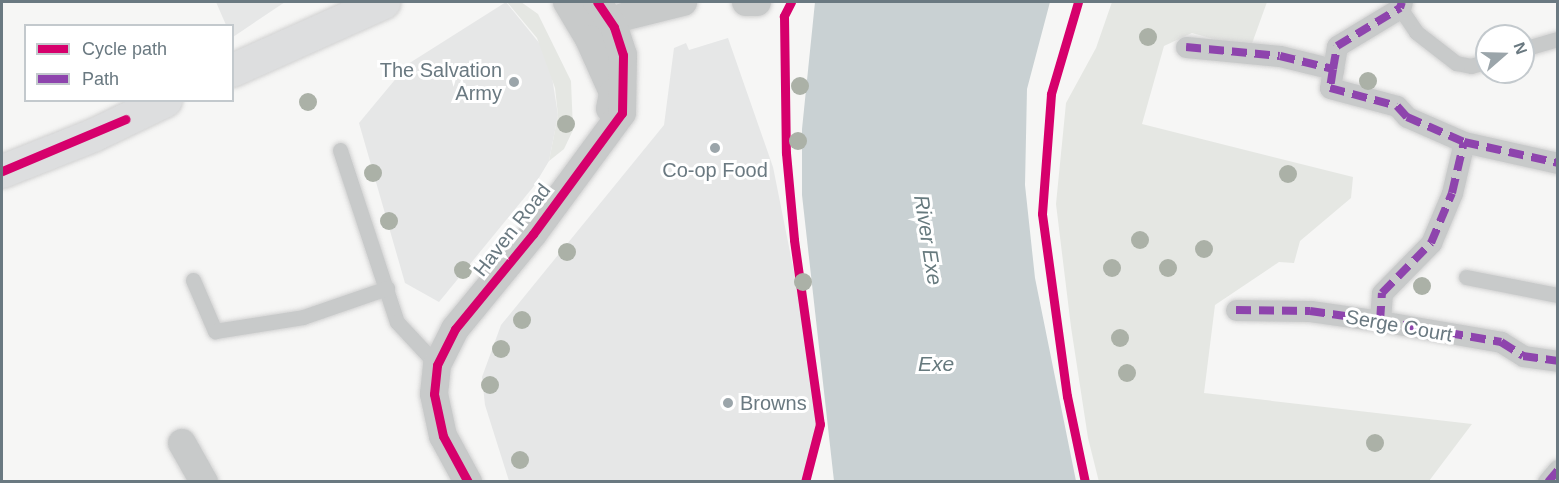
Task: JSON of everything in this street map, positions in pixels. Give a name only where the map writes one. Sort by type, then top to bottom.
[{"type":"highway","points":[[318,32],[353,2]]},
{"type":"highway","points":[[234,69],[382,2]]},
{"type":"highway","points":[[2,171],[93,135],[161,102]]},
{"type":"street","name":"Haven Road","points":[[567,2],[589,39],[613,93],[603,144]]},
{"type":"street","name":"Haven Road","points":[[468,482],[443,436],[434,394],[437,365],[455,329],[603,144],[621,113],[625,77],[614,27],[597,2]]},
{"type":"street","points":[[619,9],[683,2]]},
{"type":"street","points":[[746,2],[757,2]]},
{"type":"street","points":[[1401,5],[1338,46],[1330,88],[1397,106],[1407,117],[1464,142],[1557,163]]},
{"type":"street","name":"Haven Road","points":[[603,144],[642,108],[619,9]]},
{"type":"street","points":[[1186,47],[1280,56],[1333,69]]},
{"type":"street","points":[[1380,321],[1382,293],[1431,243],[1452,193],[1464,142]]},
{"type":"street","name":"Serge Court","points":[[1236,310],[1310,311],[1380,321],[1501,342],[1523,356],[1557,361]]},
{"type":"street","points":[[182,443],[204,482]]},
{"type":"street","points":[[1548,482],[1557,470]]},
{"type":"lane","points":[[1401,5],[1427,43],[1456,63],[1475,65]]},
{"type":"lane","points":[[1535,46],[1557,39]]},
{"type":"lane","points":[[340,150],[402,331],[437,365]]},
{"type":"lane","points":[[1466,277],[1557,295]]},
{"type":"lane","points":[[193,280],[214,331],[303,316],[387,288]]},
{"type":"shaded area","points":[[216,2],[285,2],[234,36],[234,24],[226,24]]},
{"type":"shaded area","points":[[506,2],[540,44],[552,77],[558,115],[549,161],[534,186],[439,302],[405,283],[359,123],[408,64]]},
{"type":"shaded area","points":[[507,2],[521,2],[538,14],[571,81],[573,130],[564,149],[549,161],[558,115],[555,88],[537,38]]},
{"type":"shaded area","points":[[1112,2],[1267,2],[1250,49],[1192,33],[1164,46],[1142,124],[1353,177],[1351,198],[1300,241],[1294,263],[1279,262],[1215,305],[1204,393],[1472,424],[1429,481],[1099,482],[1088,438],[1071,327],[1056,204],[1066,103],[1096,48]]},
{"type":"shaded area","points":[[728,38],[773,167],[805,327],[817,429],[801,481],[509,481],[485,405],[482,377],[501,325],[664,125],[674,48],[686,43],[689,50]]},
{"type":"water","name":"Exe","points":[[815,2],[1050,2],[1027,89],[1025,185],[1035,278],[1076,481],[834,481],[802,195],[802,129]]},
{"type":"marked path","points":[[1333,69],[1337,46],[1400,8],[1402,2]]},
{"type":"marked path","points":[[1186,47],[1280,56],[1333,69],[1330,88],[1397,106],[1407,117],[1464,142],[1558,163]]},
{"type":"marked path","points":[[1380,321],[1382,293],[1431,243],[1452,193],[1464,142]]},
{"type":"marked path","points":[[1236,310],[1310,311],[1380,321],[1501,342],[1523,356],[1558,361]]},
{"type":"marked path","points":[[1548,482],[1558,470]]},
{"type":"cycle path","points":[[468,482],[443,436],[434,394],[437,365],[455,329],[533,234],[622,113],[623,55],[614,27],[597,2]]},
{"type":"cycle path","points":[[791,2],[784,16],[786,153],[794,240],[820,424],[805,482]]},
{"type":"cycle path","points":[[1078,2],[1051,94],[1042,214],[1067,396],[1085,482]]},
{"type":"cycle path","points":[[2,171],[126,119]]},
{"type":"place","name":"The Salvation Army","points":[[514,82]]},
{"type":"place","name":"Co-op Food","points":[[715,148]]},
{"type":"place","name":"Browns","points":[[728,403]]},
{"type":"water label","name":"River Exe","points":[[928,240]]}]
